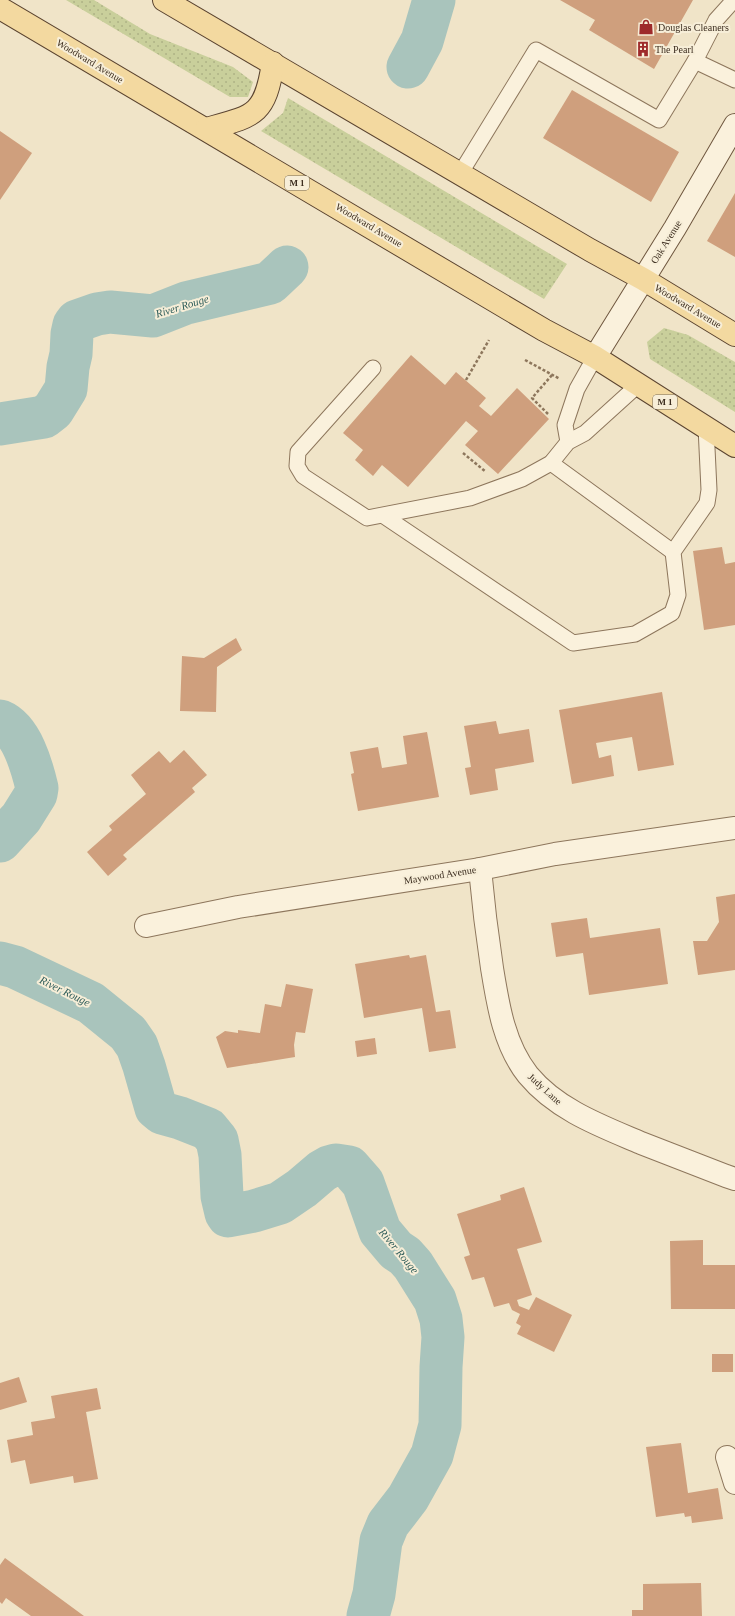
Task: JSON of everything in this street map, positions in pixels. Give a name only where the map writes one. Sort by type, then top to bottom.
[{"type":"main road","name":"Woodward Avenue","points":[[164,0],[590,250],[643,279],[735,335]]},
{"type":"main road","name":"Woodward Avenue","points":[[0,8],[544,330],[595,358],[638,386],[706,426],[735,446]]},
{"type":"main road","points":[[206,130],[252,114],[266,97],[273,63]]},
{"type":"street","name":"Oak Avenue","points":[[595,358],[678,224],[735,125]]},
{"type":"street","name":"Maywood Avenue","points":[[146,926],[238,907],[480,869],[586,849],[735,828]]},
{"type":"street","name":"Judy Lane","points":[[480,869],[490,954],[501,1018],[508,1040],[528,1075],[556,1100],[575,1113],[602,1127],[735,1179]]},
{"type":"street","points":[[727,1457],[735,1483]]},
{"type":"lane","points":[[460,174],[536,50],[659,120],[695,61],[716,20],[734,0]]},
{"type":"lane","points":[[695,61],[735,80]]},
{"type":"lane","points":[[568,442],[565,425],[577,389],[595,358]]},
{"type":"lane","points":[[373,368],[298,452],[296,466],[303,476],[367,518],[384,516],[470,498],[522,479],[551,464],[568,442],[585,433],[638,386]]},
{"type":"lane","points":[[384,516],[573,643],[635,634],[672,613],[678,595],[673,552],[707,503],[709,490],[706,426]]},
{"type":"lane","points":[[551,464],[673,552]]},
{"type":"path","points":[[466,380],[490,340]]},
{"type":"path","points":[[526,360],[563,381]]},
{"type":"path","points":[[552,375],[532,398],[552,417]]},
{"type":"path","points":[[463,453],[489,474]]},
{"type":"green space","points":[[66,0],[94,0],[150,34],[233,67],[253,82],[248,97],[230,97]]},
{"type":"green space","points":[[288,98],[567,264],[544,299],[261,131],[283,113]]},
{"type":"green space","points":[[664,328],[688,335],[735,362],[735,412],[650,359],[647,342]]},
{"type":"building","name":"The Pearl","points":[[560,0],[693,0],[654,69],[589,30],[595,20]]},
{"type":"building","points":[[572,90],[679,152],[651,202],[543,138]]},
{"type":"building","points":[[0,131],[32,153],[0,200]]},
{"type":"building","points":[[735,193],[735,257],[707,241]]},
{"type":"building","points":[[411,355],[445,385],[456,372],[486,398],[479,406],[491,416],[517,388],[549,419],[498,474],[465,445],[478,431],[466,421],[408,487],[382,465],[373,476],[355,460],[363,450],[343,433]]},
{"type":"building","points":[[722,547],[725,564],[735,562],[735,625],[704,630],[693,551]]},
{"type":"building","points":[[236,638],[242,650],[217,667],[216,712],[180,711],[182,656],[204,658]]},
{"type":"building","points":[[662,692],[674,765],[638,771],[632,737],[596,743],[599,758],[611,755],[614,776],[572,784],[559,710]]},
{"type":"building","points":[[496,721],[499,734],[529,729],[534,762],[495,769],[498,790],[470,795],[465,768],[471,767],[464,726]]},
{"type":"building","points":[[427,732],[439,797],[358,811],[351,774],[354,773],[350,752],[378,747],[382,768],[407,764],[403,736]]},
{"type":"building","points":[[184,750],[207,775],[192,788],[195,792],[123,855],[127,859],[108,876],[87,852],[112,830],[109,826],[146,794],[131,775],[159,751],[170,763]]},
{"type":"building","points":[[735,894],[735,970],[698,975],[693,941],[707,941],[719,922],[716,897]]},
{"type":"building","points":[[587,918],[590,938],[660,928],[668,984],[589,995],[583,953],[556,957],[551,923]]},
{"type":"building","points":[[409,955],[410,958],[426,955],[436,1012],[450,1010],[456,1048],[429,1052],[422,1008],[364,1018],[355,964]]},
{"type":"building","points":[[286,984],[313,989],[305,1033],[296,1032],[294,1045],[295,1057],[227,1068],[216,1037],[225,1031],[238,1033],[238,1030],[260,1033],[265,1004],[281,1007]]},
{"type":"building","points":[[375,1038],[377,1054],[357,1057],[355,1041]]},
{"type":"building","points":[[524,1187],[542,1242],[517,1249],[532,1295],[517,1300],[519,1306],[529,1310],[536,1297],[572,1315],[554,1352],[517,1334],[521,1326],[516,1323],[520,1314],[512,1310],[509,1303],[494,1307],[484,1277],[472,1280],[464,1257],[470,1255],[457,1214],[501,1200],[500,1195]]},
{"type":"building","points":[[703,1240],[703,1265],[735,1265],[735,1309],[671,1309],[670,1241]]},
{"type":"building","points":[[712,1354],[733,1354],[733,1372],[712,1372]]},
{"type":"building","points":[[19,1377],[27,1402],[0,1410],[0,1383]]},
{"type":"building","points":[[97,1388],[101,1409],[86,1412],[98,1479],[74,1483],[73,1476],[30,1484],[25,1460],[11,1463],[7,1440],[33,1435],[31,1422],[55,1418],[51,1396]]},
{"type":"building","points":[[681,1443],[688,1493],[718,1488],[723,1519],[692,1523],[691,1516],[685,1517],[684,1513],[656,1517],[646,1447]]},
{"type":"building","points":[[5,1558],[84,1616],[31,1616],[6,1598],[2,1604],[0,1602],[0,1565]]},
{"type":"building","points":[[701,1583],[702,1616],[632,1616],[632,1610],[643,1610],[643,1584]]},
{"type":"waterway","name":"River Rouge","points":[[408,67],[422,41],[434,0]]},
{"type":"waterway","name":"River Rouge","points":[[0,424],[44,417],[53,410],[66,389],[72,334],[74,325],[77,321],[97,314],[110,312],[153,316],[186,303],[270,283],[287,267]]},
{"type":"waterway","name":"River Rouge","points":[[0,721],[14,732],[25,750],[37,788],[36,794],[21,818],[0,841]]},
{"type":"waterway","name":"River Rouge","points":[[0,963],[15,967],[91,1003],[128,1033],[137,1046],[156,1108],[162,1113],[208,1129],[217,1140],[220,1155],[222,1196],[228,1216],[254,1211],[280,1203],[329,1167],[336,1165],[349,1167],[363,1183],[380,1231],[396,1250],[405,1256],[413,1265],[435,1300],[441,1319],[443,1337],[440,1425],[432,1455],[408,1498],[388,1524],[381,1541],[374,1594],[368,1616]]},
{"type":"place","name":"Douglas Cleaners","points":[[646,27]]},
{"type":"place","name":"The Pearl","points":[[643,49]]}]
